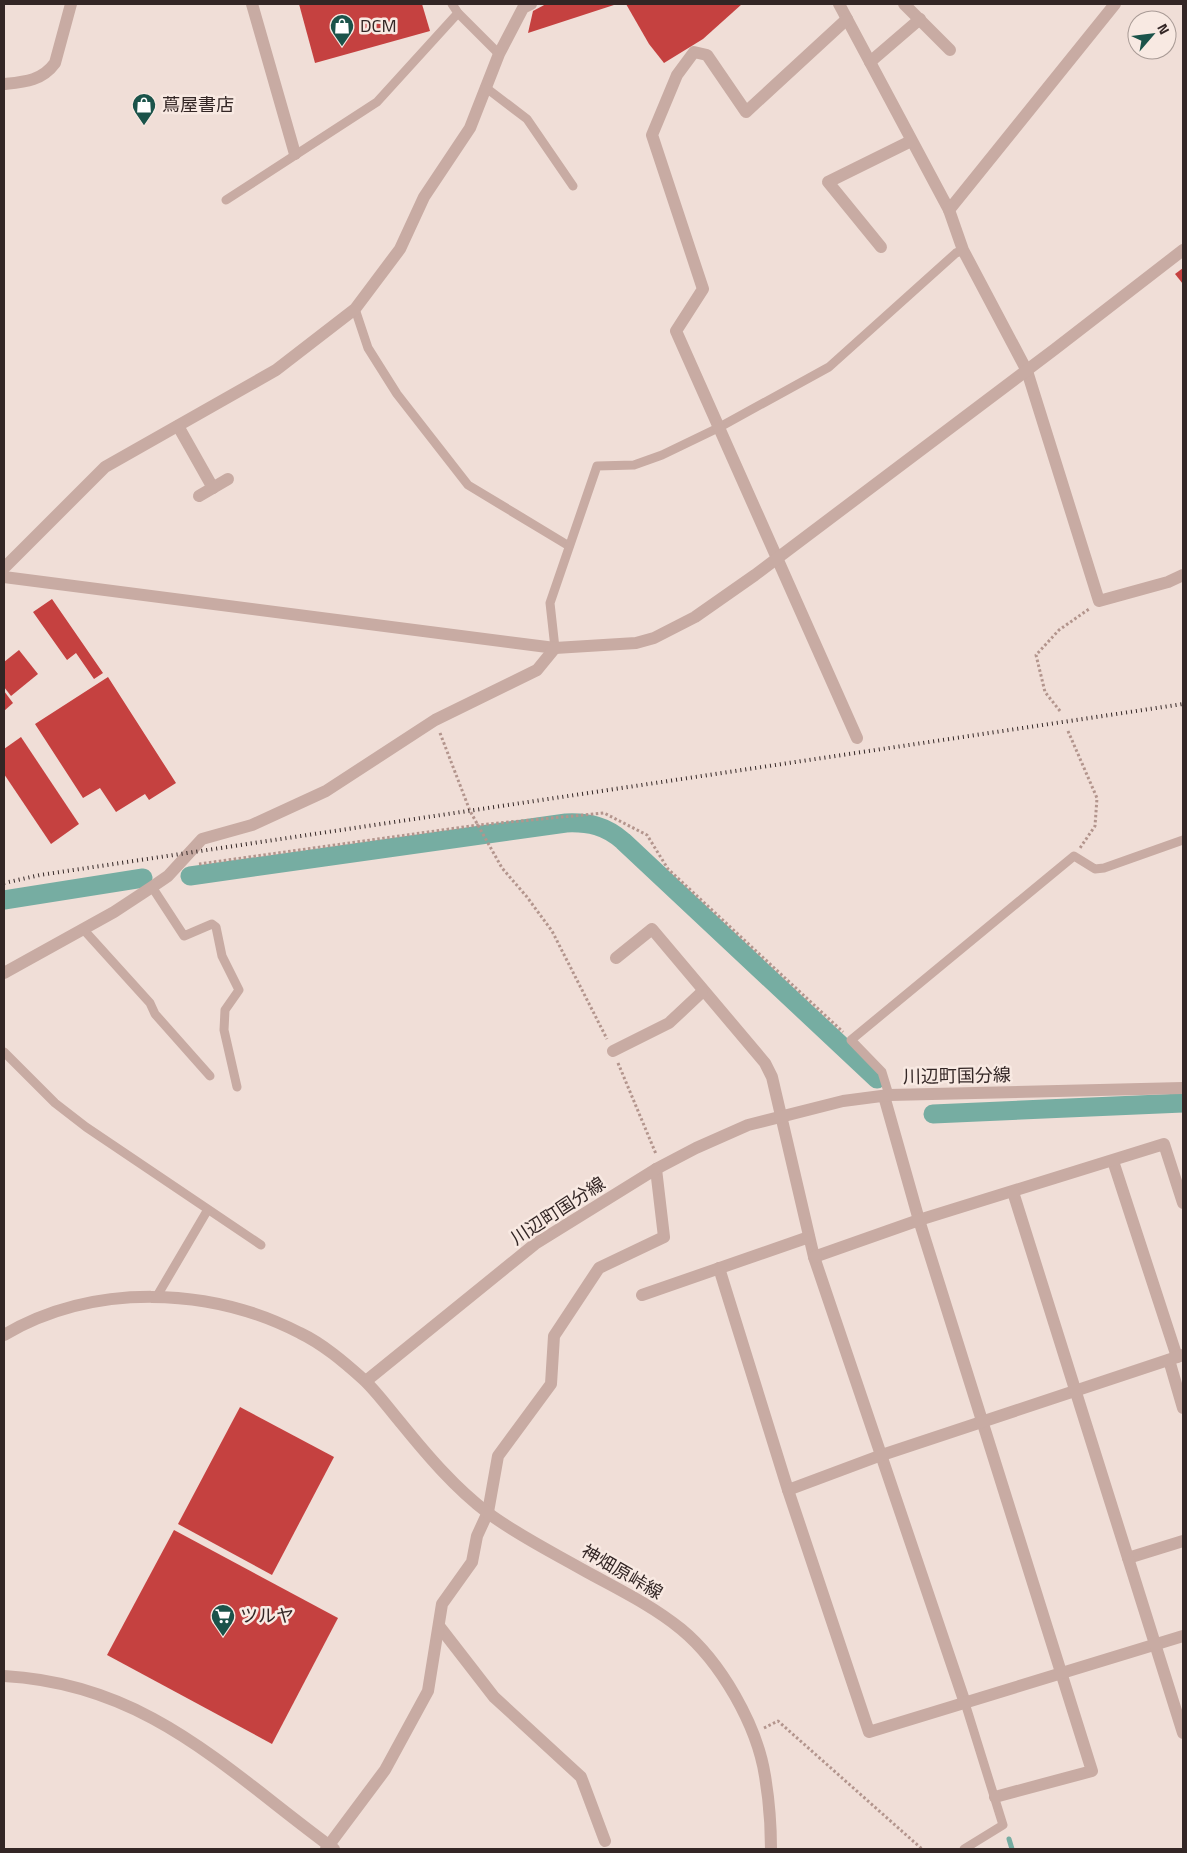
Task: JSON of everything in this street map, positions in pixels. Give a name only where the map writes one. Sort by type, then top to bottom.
[{"type":"street","points":[[4,84],[30,82],[49,72],[55,63],[71,4]]},
{"type":"street","points":[[252,4],[295,154]]},
{"type":"street","points":[[4,568],[105,467],[276,370],[355,309],[400,249],[424,197],[470,128],[484,87],[499,54],[524,8],[531,4]]},
{"type":"street","points":[[839,4],[949,210],[963,250],[1027,370],[1099,601],[1168,582],[1183,575]]},
{"type":"street","points":[[904,4],[950,50]]},
{"type":"street","points":[[949,210],[1110,6]]},
{"type":"street","points":[[847,19],[746,112],[707,55],[694,52],[677,75],[652,135],[703,289],[676,331],[857,738]]},
{"type":"street","points":[[870,62],[920,19]]},
{"type":"street","points":[[882,247],[828,182],[911,141]]},
{"type":"street","points":[[4,577],[555,648],[616,646],[654,638],[694,617],[778,557],[1183,250]]},
{"type":"street","points":[[178,426],[213,488]]},
{"type":"street","points":[[199,496],[228,479]]},
{"type":"street","points":[[4,973],[83,929],[152,887],[176,867],[202,839],[252,825],[326,791],[435,720],[537,670],[555,648]]},
{"type":"street","points":[[616,958],[652,929],[702,992],[764,1062],[772,1077],[814,1257],[965,1703]]},
{"type":"street","points":[[613,1051],[669,1023],[702,992]]},
{"type":"street","name":"川辺町国分線","points":[[366,1381],[535,1244],[656,1170],[696,1148],[748,1125],[782,1115],[843,1102],[887,1096],[1183,1088]]},
{"type":"street","points":[[887,1096],[919,1220],[1092,1770],[995,1797]]},
{"type":"street","points":[[814,1257],[919,1220],[1164,1144],[1183,1203]]},
{"type":"street","points":[[1113,1161],[1176,1358],[1183,1408]]},
{"type":"street","points":[[4,1676],[23,1677],[74,1688],[122,1703],[142,1712],[201,1746],[330,1848],[385,1770],[428,1691],[442,1604],[472,1562],[477,1536],[488,1512],[498,1456],[551,1384],[554,1336],[598,1268],[664,1237],[656,1170]]},
{"type":"street","points":[[1013,1192],[1183,1733]]},
{"type":"street","points":[[642,1295],[809,1237]]},
{"type":"street","points":[[719,1268],[788,1490],[869,1732],[1183,1636]]},
{"type":"street","points":[[4,1335],[20,1326],[78,1306],[115,1298],[157,1296],[229,1306],[277,1322],[324,1347],[366,1381]]},
{"type":"street","points":[[788,1490],[880,1456],[1176,1358]]},
{"type":"street","name":"神畑原峠線","points":[[366,1381],[434,1463],[488,1512],[543,1549],[620,1590],[680,1628],[712,1660],[740,1705],[752,1733],[765,1774],[771,1849]]},
{"type":"street","points":[[1128,1558],[1183,1542]]},
{"type":"street","points":[[438,1626],[494,1697],[581,1777],[605,1842]]},
{"type":"lane","points":[[452,4],[458,13],[499,54]]},
{"type":"lane","points":[[226,200],[376,102],[458,13]]},
{"type":"lane","points":[[484,87],[527,119],[573,186]]},
{"type":"lane","points":[[555,648],[550,604],[597,466],[634,465],[662,455],[718,428],[829,367],[956,253],[963,250]]},
{"type":"lane","points":[[355,309],[368,348],[397,394],[468,485],[569,546]]},
{"type":"lane","points":[[887,1096],[882,1072],[851,1040],[1074,856],[1095,869],[1104,868],[1183,840]]},
{"type":"lane","points":[[152,887],[184,936],[212,924],[216,927],[222,956],[239,990],[225,1010],[224,1030],[237,1087]]},
{"type":"lane","points":[[83,929],[150,1003],[155,1014],[210,1076]]},
{"type":"lane","points":[[4,1052],[55,1103],[207,1211],[261,1245]]},
{"type":"lane","points":[[157,1296],[207,1211]]},
{"type":"lane","points":[[964,1849],[1003,1825],[965,1703]]},
{"type":"path","points":[[1060,710],[1045,692],[1036,655],[1059,630],[1099,601]]},
{"type":"path","points":[[435,720],[470,811],[502,868],[527,896],[552,931],[613,1051],[656,1152],[656,1170]]},
{"type":"path","points":[[1068,731],[1097,798],[1094,826],[1074,856]]},
{"type":"path","points":[[176,867],[478,825],[604,813],[647,835],[668,869],[851,1040]]},
{"type":"path","points":[[752,1733],[778,1721],[922,1849]]},
{"type":"building","name":"DCM","points":[[299,4],[422,4],[430,31],[315,63]]},
{"type":"building","points":[[546,4],[617,4],[528,33],[533,11]]},
{"type":"building","points":[[626,4],[742,4],[703,39],[664,63],[649,44]]},
{"type":"building","points":[[1183,268],[1183,284],[1175,274]]},
{"type":"building","points":[[52,599],[103,673],[94,679],[76,653],[67,660],[33,612]]},
{"type":"building","points":[[19,650],[38,674],[11,696],[4,687],[4,662]]},
{"type":"building","points":[[108,677],[176,783],[149,800],[145,794],[116,812],[100,788],[83,798],[35,724]]},
{"type":"building","points":[[4,691],[13,703],[4,711]]},
{"type":"building","points":[[21,737],[79,824],[51,844],[4,774],[4,749]]},
{"type":"building","points":[[240,1407],[334,1457],[272,1575],[178,1524]]},
{"type":"building","name":"ツルヤ","points":[[174,1530],[338,1618],[272,1744],[107,1655]]},
{"type":"waterway","points":[[190,876],[566,823],[582,823],[604,828],[623,841],[877,1079]]},
{"type":"waterway","points":[[4,900],[143,878]]},
{"type":"waterway","points":[[933,1114],[1183,1103]]},
{"type":"waterway","points":[[1009,1839],[1012,1849]]},
{"type":"railway","points":[[4,883],[40,875],[1183,704]]},
{"type":"place","name":"DCM","points":[[342,47]]},
{"type":"place","name":"蔦屋書店","points":[[144,126]]},
{"type":"place","name":"ツルヤ","points":[[223,1637]]}]
